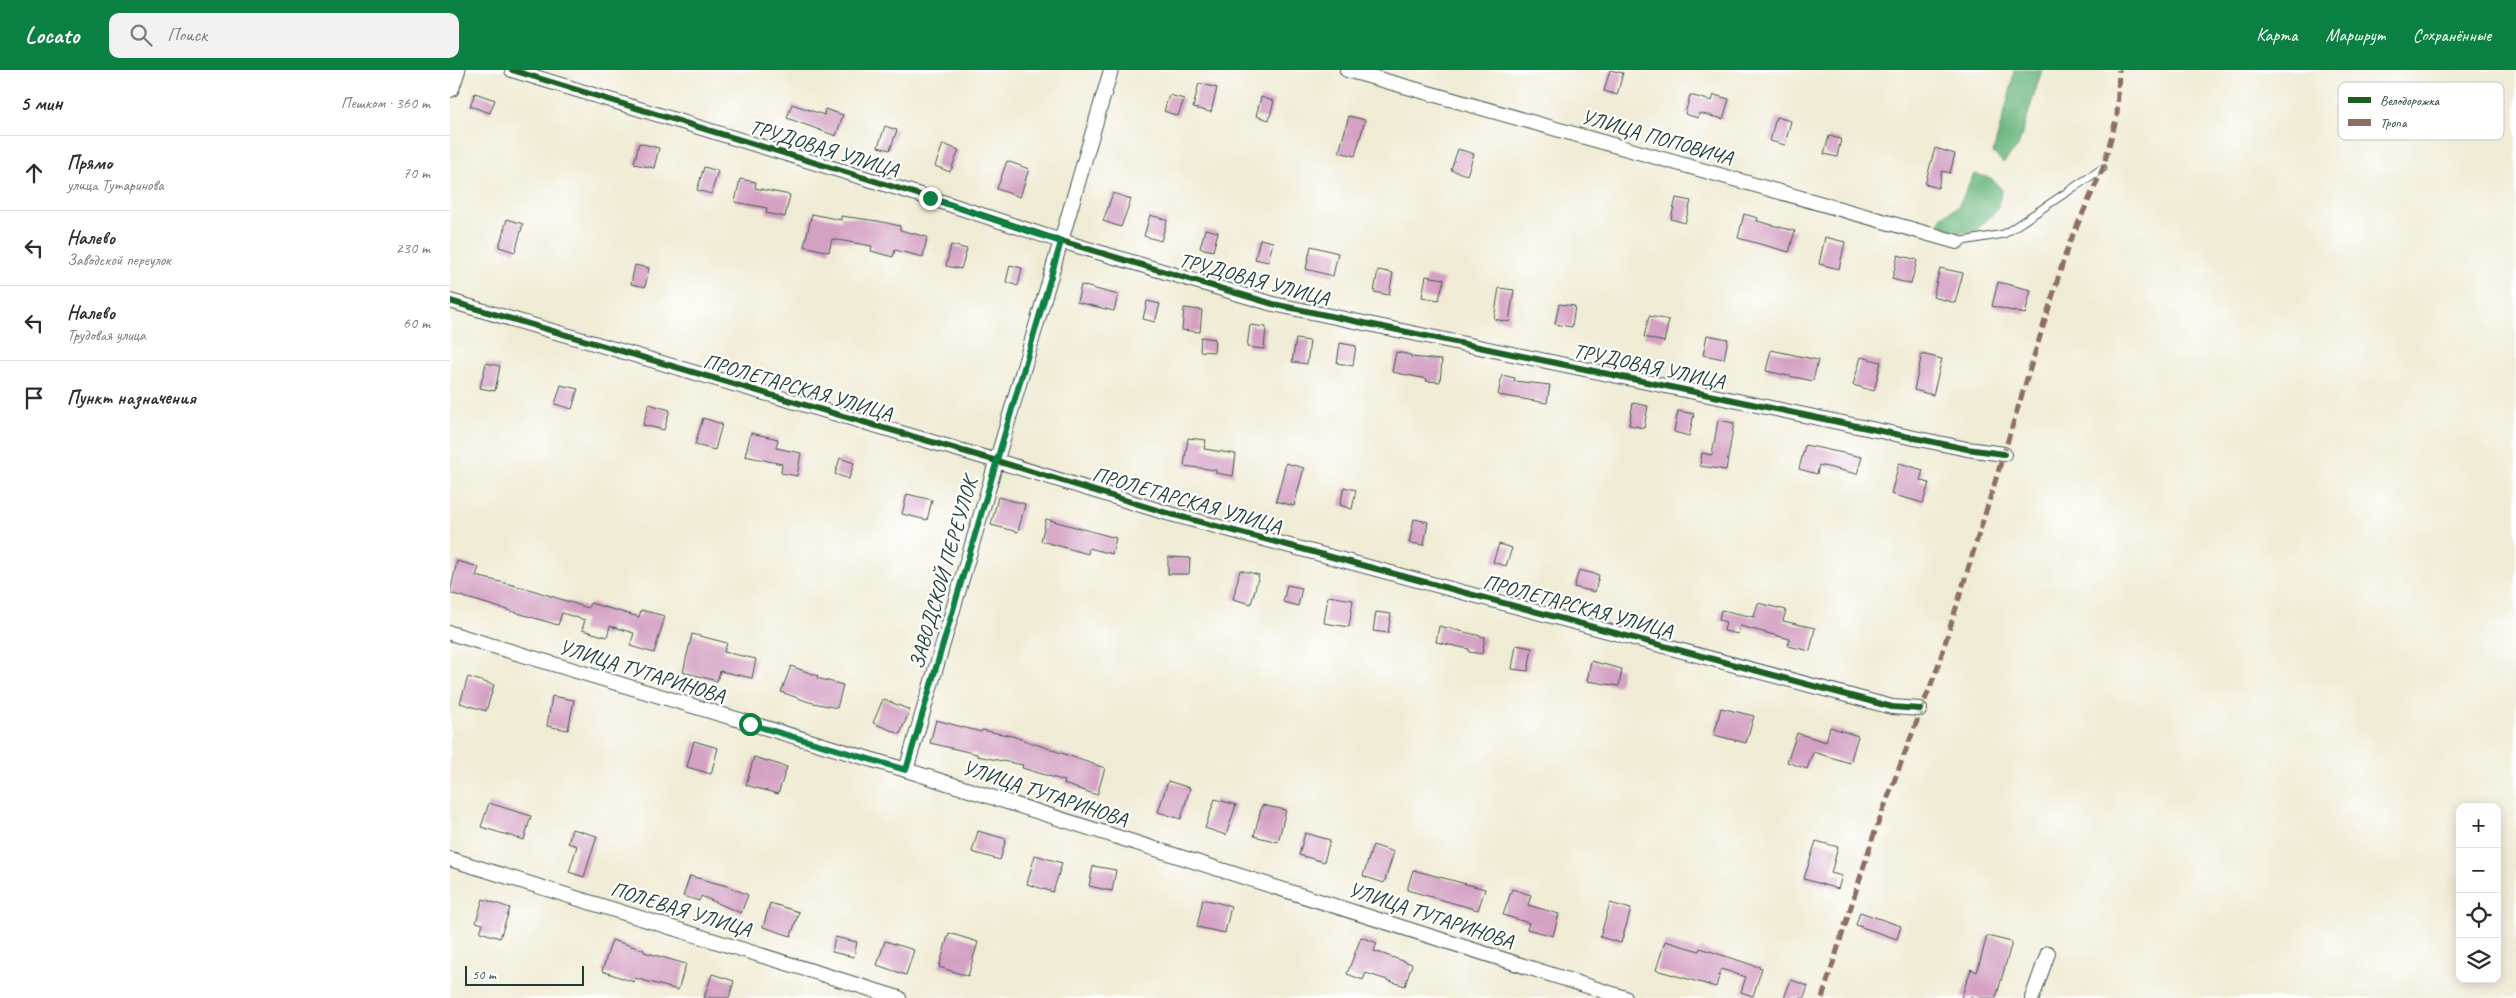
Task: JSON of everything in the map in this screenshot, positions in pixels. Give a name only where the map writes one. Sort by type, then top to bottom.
[{"type":"street","points":[[450,88],[456,70]]},
{"type":"street","name":"ТРУДОВАЯ УЛИЦА","points":[[512,70],[930,198],[1061,242],[1273,304],[1957,447],[2004,454]]},
{"type":"street","name":"ЗАВОДСКОЙ ПЕРЕУЛОК","points":[[906,770],[1111,70]]},
{"type":"street","name":"УЛИЦА ПОПОВИЧА","points":[[1347,70],[1957,242]]},
{"type":"street","name":"ПРОЛЕТАРСКАЯ УЛИЦА","points":[[450,301],[997,461],[1167,513],[1882,705],[1920,709]]},
{"type":"street","name":"УЛИЦА ТУТАРИНОВА","points":[[450,633],[906,770],[1625,998]]},
{"type":"street","name":"ПОЛЕВАЯ УЛИЦА","points":[[450,859],[900,998]]},
{"type":"street","points":[[2032,998],[2048,953]]},
{"type":"lane","points":[[1957,242],[2004,234],[2103,168]]},
{"type":"green space","points":[[2014,70],[2042,70],[2018,147],[2003,163],[1993,153]]},
{"type":"green space","points":[[1974,174],[1991,178],[2002,190],[1997,210],[1976,231],[1947,234],[1938,224],[1942,216],[1958,207]]},
{"type":"building","points":[[1610,70],[1623,73],[1617,95],[1604,91]]},
{"type":"building","points":[[1199,83],[1217,88],[1211,112],[1193,108]]},
{"type":"building","points":[[475,93],[495,100],[490,113],[470,106]]},
{"type":"building","points":[[1169,95],[1184,99],[1178,116],[1164,111]]},
{"type":"building","points":[[1690,95],[1712,101],[1714,95],[1729,99],[1723,119],[1699,113],[1698,118],[1685,114]]},
{"type":"building","points":[[1261,97],[1274,101],[1269,120],[1256,116]]},
{"type":"building","points":[[792,104],[824,115],[825,109],[843,115],[836,136],[787,118]]},
{"type":"building","points":[[1349,116],[1365,120],[1355,156],[1339,152]]},
{"type":"building","points":[[1776,117],[1791,121],[1785,145],[1770,141]]},
{"type":"building","points":[[885,126],[897,130],[890,150],[878,147]]},
{"type":"building","points":[[1829,136],[1841,139],[1837,157],[1824,154]]},
{"type":"building","points":[[639,143],[659,148],[654,168],[634,164]]},
{"type":"building","points":[[943,144],[959,150],[950,172],[935,166]]},
{"type":"building","points":[[1935,148],[1955,154],[1950,173],[1942,171],[1938,188],[1925,184]]},
{"type":"building","points":[[1458,149],[1474,154],[1467,175],[1451,170]]},
{"type":"building","points":[[1007,161],[1029,169],[1020,197],[997,189]]},
{"type":"building","points":[[704,167],[718,171],[711,194],[697,190]]},
{"type":"building","points":[[740,179],[756,182],[755,188],[790,195],[785,217],[766,213],[767,208],[735,202]]},
{"type":"building","points":[[1113,193],[1131,199],[1121,227],[1103,221]]},
{"type":"building","points":[[1676,198],[1691,201],[1685,223],[1671,219]]},
{"type":"building","points":[[812,214],[841,220],[841,216],[900,226],[900,230],[927,237],[923,257],[895,250],[893,257],[871,251],[872,246],[832,239],[829,252],[804,246]]},
{"type":"building","points":[[1744,214],[1758,218],[1757,221],[1795,231],[1789,252],[1738,238]]},
{"type":"building","points":[[1150,215],[1167,220],[1161,241],[1144,236]]},
{"type":"building","points":[[507,219],[523,224],[515,252],[499,247]]},
{"type":"building","points":[[1205,229],[1218,232],[1213,251],[1200,248]]},
{"type":"building","points":[[1825,237],[1845,242],[1839,269],[1819,264]]},
{"type":"building","points":[[1260,239],[1273,242],[1268,262],[1255,259]]},
{"type":"building","points":[[951,245],[967,249],[961,269],[946,266]]},
{"type":"building","points":[[1311,246],[1338,253],[1333,276],[1306,269]]},
{"type":"building","points":[[1898,255],[1917,260],[1911,284],[1892,279]]},
{"type":"building","points":[[635,265],[649,268],[645,287],[631,284]]},
{"type":"building","points":[[1010,265],[1022,268],[1018,286],[1006,282]]},
{"type":"building","points":[[1940,268],[1963,273],[1955,303],[1933,297]]},
{"type":"building","points":[[1378,270],[1393,273],[1389,295],[1374,292]]},
{"type":"building","points":[[1426,276],[1444,279],[1439,300],[1422,297]]},
{"type":"building","points":[[1998,282],[2031,290],[2025,314],[1992,306]]},
{"type":"building","points":[[1081,285],[1118,295],[1114,311],[1077,302]]},
{"type":"building","points":[[1499,288],[1514,290],[1509,322],[1494,319]]},
{"type":"building","points":[[1147,301],[1160,304],[1155,322],[1143,319]]},
{"type":"building","points":[[1559,304],[1575,306],[1572,327],[1555,324]]},
{"type":"building","points":[[1184,308],[1202,310],[1200,332],[1182,330]]},
{"type":"building","points":[[1649,316],[1669,320],[1664,342],[1644,337]]},
{"type":"building","points":[[1250,325],[1266,327],[1264,349],[1247,347]]},
{"type":"building","points":[[1707,335],[1728,339],[1724,359],[1703,355]]},
{"type":"building","points":[[1201,337],[1215,339],[1214,352],[1200,351]]},
{"type":"building","points":[[1296,339],[1310,341],[1307,364],[1292,362]]},
{"type":"building","points":[[1340,343],[1356,346],[1353,366],[1337,363]]},
{"type":"building","points":[[1771,350],[1818,360],[1813,381],[1766,371]]},
{"type":"building","points":[[1396,352],[1411,355],[1411,357],[1442,360],[1440,382],[1426,381],[1427,379],[1392,372]]},
{"type":"building","points":[[1922,354],[1942,359],[1933,395],[1914,390]]},
{"type":"building","points":[[1861,357],[1881,362],[1874,391],[1853,385]]},
{"type":"building","points":[[486,363],[500,366],[495,391],[480,388]]},
{"type":"building","points":[[1502,375],[1515,378],[1514,381],[1550,385],[1547,403],[1498,395]]},
{"type":"building","points":[[561,385],[578,389],[572,409],[555,404]]},
{"type":"building","points":[[1633,403],[1648,406],[1644,428],[1629,425]]},
{"type":"building","points":[[649,404],[670,410],[664,430],[643,425]]},
{"type":"building","points":[[1678,411],[1694,414],[1689,436],[1674,432]]},
{"type":"building","points":[[703,418],[722,424],[715,450],[695,445]]},
{"type":"building","points":[[1718,420],[1734,423],[1726,470],[1700,466],[1702,453],[1712,455]]},
{"type":"building","points":[[751,433],[778,439],[776,448],[801,453],[797,476],[781,473],[782,464],[745,456]]},
{"type":"building","points":[[1188,438],[1206,440],[1204,449],[1236,454],[1233,476],[1216,473],[1216,470],[1184,466]]},
{"type":"building","points":[[1805,445],[1862,457],[1857,474],[1819,465],[1817,474],[1799,469]]},
{"type":"building","points":[[840,458],[854,463],[849,479],[835,474]]},
{"type":"building","points":[[1286,463],[1304,468],[1294,506],[1276,501]]},
{"type":"building","points":[[1899,463],[1923,470],[1920,480],[1929,483],[1923,503],[1891,494]]},
{"type":"building","points":[[1344,487],[1356,490],[1352,509],[1340,505]]},
{"type":"building","points":[[907,494],[932,500],[927,520],[902,514]]},
{"type":"building","points":[[998,497],[1025,504],[1018,532],[991,525]]},
{"type":"building","points":[[1046,519],[1116,538],[1112,554],[1089,548],[1088,554],[1041,541]]},
{"type":"building","points":[[1414,519],[1428,522],[1424,545],[1409,543]]},
{"type":"building","points":[[1499,544],[1512,548],[1506,566],[1493,562]]},
{"type":"building","points":[[1168,557],[1190,558],[1189,574],[1168,574]]},
{"type":"building","points":[[457,561],[479,567],[476,576],[529,589],[588,608],[590,603],[639,617],[641,610],[665,616],[654,653],[630,646],[634,633],[610,626],[607,637],[582,630],[585,620],[562,613],[558,625],[450,593]]},
{"type":"building","points":[[1240,570],[1259,575],[1251,604],[1233,599]]},
{"type":"building","points":[[1579,570],[1599,575],[1595,592],[1574,587]]},
{"type":"building","points":[[1287,585],[1302,588],[1298,606],[1283,602]]},
{"type":"building","points":[[1328,596],[1353,600],[1349,627],[1324,623]]},
{"type":"building","points":[[1758,603],[1786,610],[1783,621],[1815,628],[1810,651],[1788,646],[1790,639],[1740,626],[1738,634],[1724,631],[1726,622],[1719,620],[1721,610],[1754,617]]},
{"type":"building","points":[[1376,612],[1391,614],[1388,633],[1373,631]]},
{"type":"building","points":[[1439,626],[1485,637],[1482,654],[1469,652],[1469,649],[1436,642]]},
{"type":"building","points":[[692,634],[727,643],[724,652],[756,659],[752,678],[720,671],[717,681],[683,672]]},
{"type":"building","points":[[1516,645],[1532,648],[1528,671],[1512,669]]},
{"type":"building","points":[[1591,661],[1622,669],[1619,686],[1587,681]]},
{"type":"building","points":[[791,666],[818,676],[817,678],[843,685],[837,708],[809,702],[781,692]]},
{"type":"building","points":[[468,677],[494,685],[486,711],[460,703]]},
{"type":"building","points":[[552,696],[574,700],[568,730],[547,726]]},
{"type":"building","points":[[883,699],[910,710],[900,734],[873,723]]},
{"type":"building","points":[[1721,708],[1754,716],[1746,743],[1714,735]]},
{"type":"building","points":[[936,720],[981,732],[982,730],[1012,736],[1105,768],[1097,795],[1064,784],[1065,781],[1022,768],[1023,765],[977,756],[977,754],[930,743]]},
{"type":"building","points":[[1830,727],[1858,736],[1850,763],[1813,752],[1807,769],[1787,762],[1797,733],[1826,742]]},
{"type":"building","points":[[694,741],[718,748],[711,774],[687,767]]},
{"type":"building","points":[[754,757],[787,767],[778,794],[746,785]]},
{"type":"building","points":[[1168,781],[1190,788],[1181,819],[1158,812]]},
{"type":"building","points":[[1215,799],[1236,805],[1226,835],[1205,828]]},
{"type":"building","points":[[489,803],[531,816],[524,840],[481,827]]},
{"type":"building","points":[[1262,805],[1286,810],[1278,842],[1254,836]]},
{"type":"building","points":[[572,829],[597,836],[584,877],[569,872],[577,846],[568,843]]},
{"type":"building","points":[[978,831],[1006,839],[1000,860],[972,852]]},
{"type":"building","points":[[1305,833],[1330,840],[1324,862],[1299,855]]},
{"type":"building","points":[[1816,841],[1838,847],[1831,873],[1842,876],[1838,889],[1804,879]]},
{"type":"building","points":[[1373,845],[1394,852],[1384,883],[1363,876]]},
{"type":"building","points":[[1035,855],[1062,863],[1053,892],[1027,884]]},
{"type":"building","points":[[1093,866],[1116,870],[1112,891],[1089,886]]},
{"type":"building","points":[[1413,870],[1485,889],[1478,910],[1407,890]]},
{"type":"building","points":[[690,876],[727,886],[748,895],[741,913],[701,896],[699,901],[683,896]]},
{"type":"building","points":[[1512,889],[1531,895],[1528,905],[1559,914],[1553,936],[1527,929],[1529,923],[1503,915]]},
{"type":"building","points":[[483,899],[510,908],[500,938],[480,932],[483,924],[476,922]]},
{"type":"building","points":[[1203,899],[1231,906],[1225,933],[1197,927]]},
{"type":"building","points":[[770,903],[799,912],[791,936],[763,927]]},
{"type":"building","points":[[1610,903],[1631,909],[1621,943],[1600,937]]},
{"type":"building","points":[[1860,912],[1901,926],[1897,939],[1856,925]]},
{"type":"building","points":[[949,933],[978,942],[968,976],[939,967]]},
{"type":"building","points":[[1987,936],[2012,942],[1996,998],[1961,998],[1971,969],[1977,972]]},
{"type":"building","points":[[835,937],[857,942],[854,957],[832,952]]},
{"type":"building","points":[[1361,937],[1377,943],[1374,951],[1412,964],[1405,986],[1366,973],[1363,980],[1347,974]]},
{"type":"building","points":[[612,940],[644,950],[644,952],[686,964],[678,990],[635,978],[634,982],[602,971]]},
{"type":"building","points":[[885,941],[914,950],[906,975],[877,965]]},
{"type":"building","points":[[1665,941],[1699,951],[1700,948],[1762,968],[1753,996],[1741,992],[1746,977],[1721,969],[1716,987],[1656,970]]},
{"type":"building","points":[[712,974],[734,981],[729,998],[704,998]]},
{"type":"building","points":[[1791,980],[1808,986],[1804,998],[1784,998]]},
{"type":"marked path","points":[[1822,998],[1874,834],[1938,666],[2068,246],[2103,168],[2117,116],[2119,70]]},
{"type":"cycle path","points":[[512,70],[930,198],[1061,241],[1273,304],[1967,449],[2004,454]]},
{"type":"cycle path","points":[[450,301],[997,461],[1167,513],[1892,707],[1920,709]]},
{"type":"route","points":[[750,724],[906,770],[1061,242],[930,198]]}]
